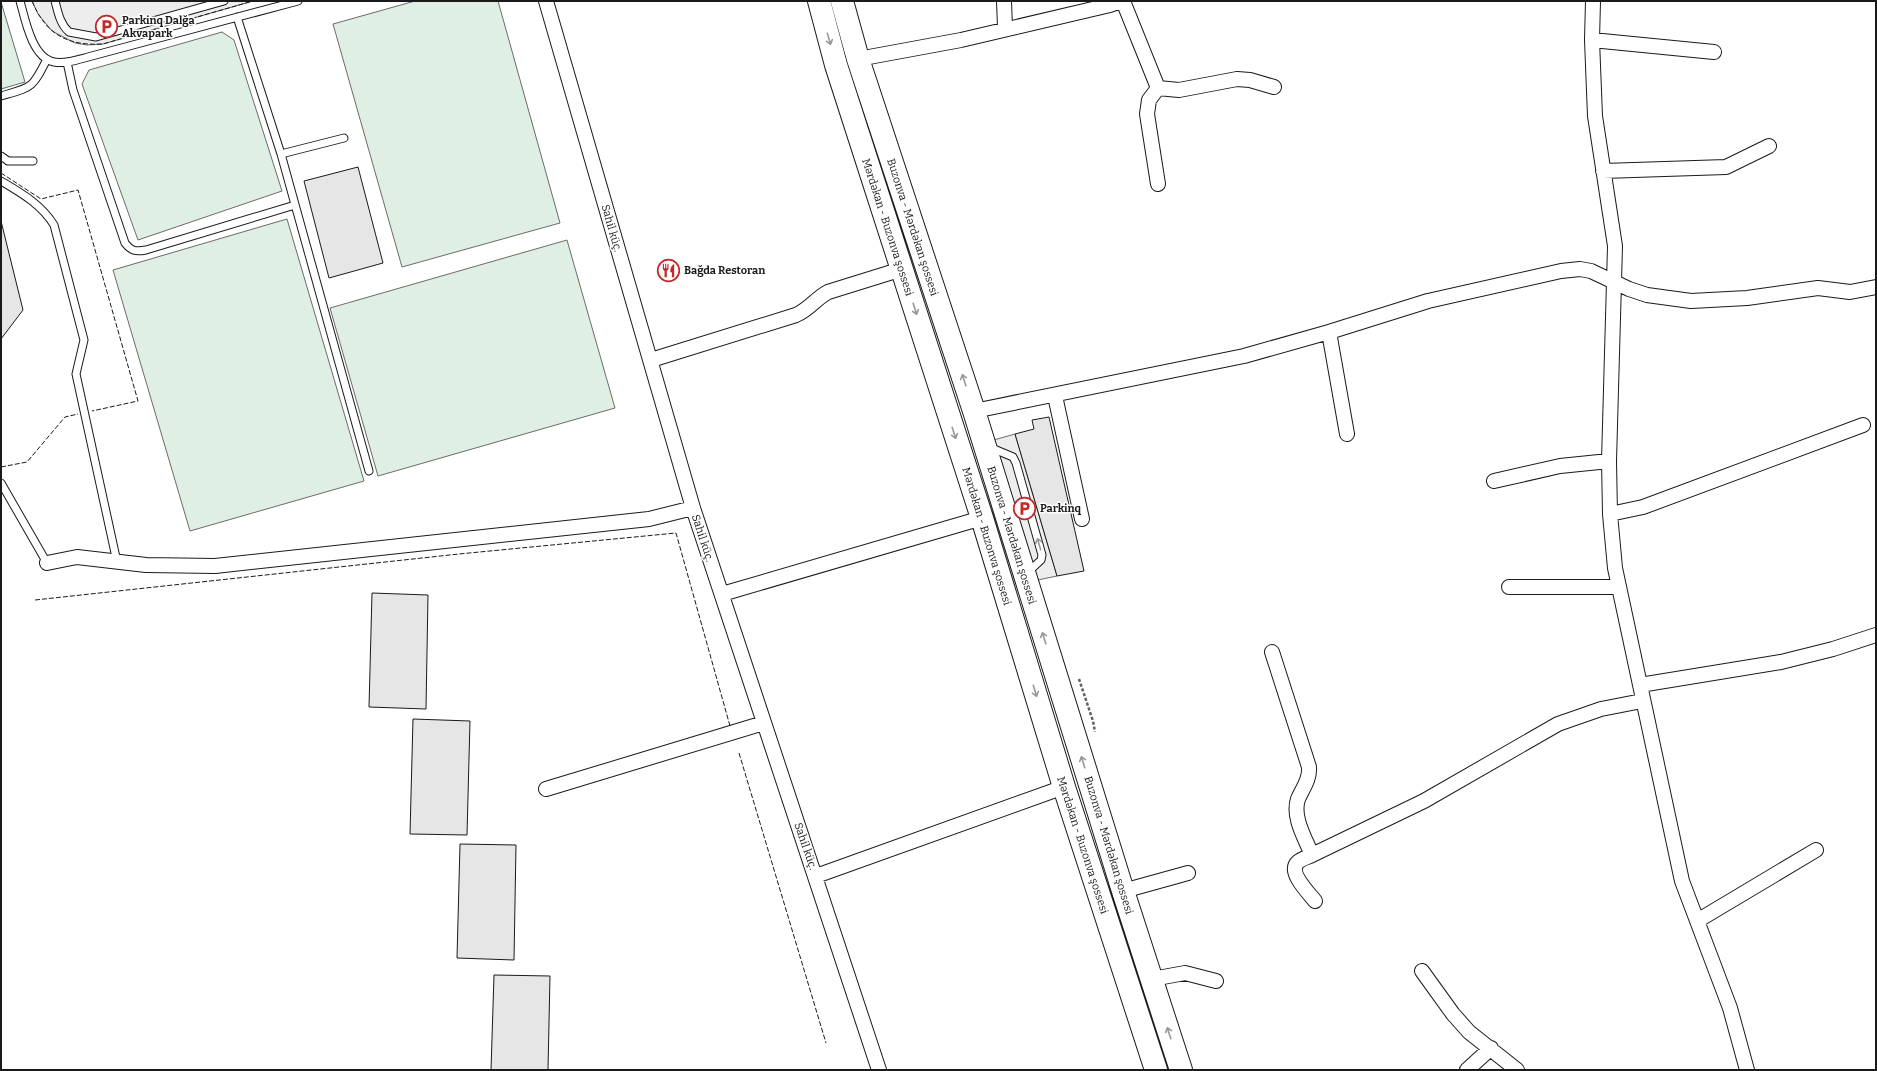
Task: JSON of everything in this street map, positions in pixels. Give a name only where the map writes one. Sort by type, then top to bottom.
[{"type":"main road","name":"Mərdəkan - Buzonva şossesi","points":[[818,1],[836,65],[982,518],[1064,787],[1156,1070]]},
{"type":"main road","name":"Buzonva - Mərdəkan şossesi","points":[[842,1],[858,59],[974,411],[1024,576],[1181,1070]]},
{"type":"street","name":"Sahil küç.","points":[[546,1],[693,508],[879,1070]]},
{"type":"street","points":[[1004,1],[1005,28]]},
{"type":"street","points":[[858,59],[960,40],[1122,1],[1158,88]]},
{"type":"street","points":[[1593,1],[1592,40],[1595,116],[1615,246],[1609,461],[1612,546],[1618,587],[1682,881],[1730,1008],[1747,1070]]},
{"type":"street","points":[[1592,40],[1714,52]]},
{"type":"street","points":[[1158,88],[1179,90],[1237,79],[1250,80],[1274,87]]},
{"type":"street","points":[[1158,88],[1149,100],[1147,114],[1158,184]]},
{"type":"street","points":[[1603,171],[1726,167],[1769,146]]},
{"type":"street","points":[[651,360],[796,315],[807,310],[820,296],[828,292],[902,269]]},
{"type":"street","points":[[974,411],[1055,396],[1244,356],[1330,332],[1428,301],[1561,271],[1580,269],[1591,271],[1647,295],[1690,301],[1747,298],[1818,288],[1850,292],[1876,287]]},
{"type":"street","points":[[1330,332],[1347,434]]},
{"type":"street","points":[[1055,396],[1082,519]]},
{"type":"street","points":[[1610,514],[1643,507],[1863,426]]},
{"type":"street","points":[[1494,481],[1560,466],[1609,461]]},
{"type":"street","points":[[47,563],[76,557],[146,565],[215,566],[648,519],[693,508]]},
{"type":"street","points":[[722,594],[982,518]]},
{"type":"street","points":[[1509,587],[1618,587]]},
{"type":"street","points":[[1640,685],[1781,662],[1833,649],[1876,635]]},
{"type":"street","points":[[1272,652],[1309,768],[1310,775],[1296,807],[1297,818],[1312,855]]},
{"type":"street","points":[[1315,901],[1296,877],[1295,866],[1297,863],[1424,801],[1558,724],[1601,709],[1642,701]]},
{"type":"street","points":[[546,789],[764,723]]},
{"type":"street","points":[[816,876],[1064,787]]},
{"type":"street","points":[[1697,921],[1816,850]]},
{"type":"street","points":[[1123,891],[1188,873]]},
{"type":"street","points":[[1422,971],[1453,1014],[1470,1032],[1517,1070]]},
{"type":"street","points":[[1152,979],[1185,973],[1216,981]]},
{"type":"street","points":[[1467,1070],[1491,1048]]},
{"type":"lane","points":[[20,1],[35,45],[47,59],[52,62],[67,62],[298,1]]},
{"type":"lane","points":[[55,1],[62,25],[65,29],[69,32],[96,37],[224,1]]},
{"type":"lane","points":[[237,18],[281,154],[369,471]]},
{"type":"lane","points":[[1,96],[30,86],[36,80],[47,59]]},
{"type":"lane","points":[[67,62],[76,97],[125,242],[130,249],[136,252],[146,250],[295,205]]},
{"type":"lane","points":[[281,154],[344,138]]},
{"type":"lane","points":[[1,156],[8,161],[34,161]]},
{"type":"lane","points":[[1,181],[33,201],[54,224],[84,340],[83,349],[76,367],[76,374],[118,562]]},
{"type":"lane","points":[[1,483],[47,563]]},
{"type":"green space","points":[[415,1],[498,1],[560,223],[402,267],[333,24]]},
{"type":"green space","points":[[1,2],[25,82],[1,89]]},
{"type":"green space","points":[[222,32],[234,40],[282,191],[138,240],[82,84],[89,70]]},
{"type":"green space","points":[[287,219],[364,481],[190,531],[113,270]]},
{"type":"green space","points":[[567,240],[615,408],[378,476],[330,308]]},
{"type":"shaded area","name":"Parkinq Dalğa Akvapark","points":[[32,1],[253,1],[103,44],[87,45],[75,43],[52,31],[38,14]]},
{"type":"shaded area","name":"Parkinq","points":[[1015,434],[1057,576],[1033,581],[990,441]]},
{"type":"building","points":[[358,167],[383,263],[329,278],[304,181]]},
{"type":"building","points":[[1,221],[23,310],[1,339]]},
{"type":"building","points":[[1049,417],[1084,571],[1057,576],[1015,434],[1034,429],[1032,420]]},
{"type":"building","points":[[372,593],[428,595],[426,709],[369,707]]},
{"type":"building","points":[[413,719],[470,721],[467,835],[410,834]]},
{"type":"building","points":[[460,844],[516,845],[514,960],[457,958]]},
{"type":"building","points":[[494,975],[550,976],[548,1070],[491,1070]]},
{"type":"fence","points":[[32,1],[38,13],[51,30],[69,40],[90,44],[103,44],[253,1]]},
{"type":"fence","points":[[1,173],[41,199],[78,190],[138,401],[92,411]]},
{"type":"fence","points":[[1,467],[27,462],[65,417],[78,414]]},
{"type":"fence","points":[[35,600],[459,554],[676,533],[730,726]]},
{"type":"fence","points":[[739,753],[826,1043]]},
{"type":"place","name":"Parkinq Dalğa Akvapark","points":[[106,26]]},
{"type":"place","name":"Bağda Restoran","points":[[668,270]]},
{"type":"place","name":"Parkinq","points":[[1024,508]]}]
